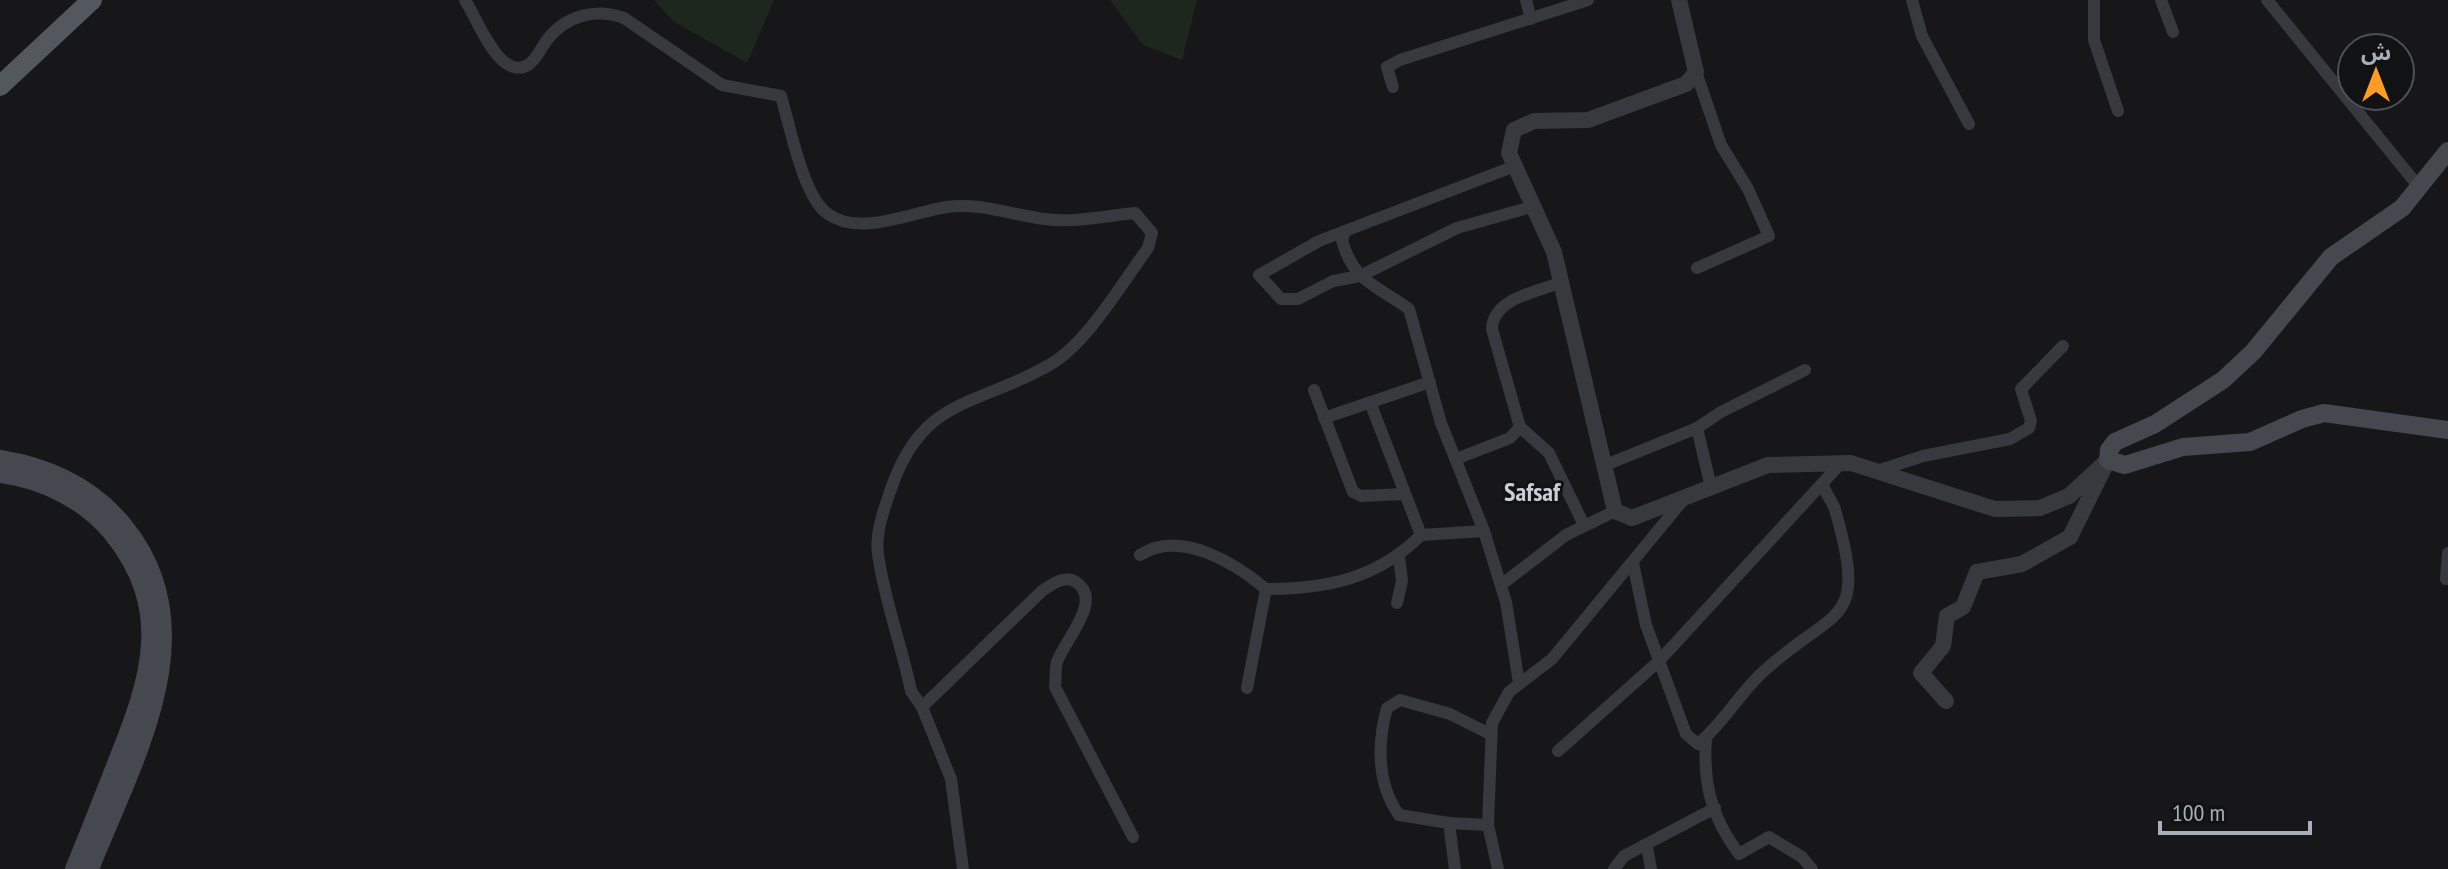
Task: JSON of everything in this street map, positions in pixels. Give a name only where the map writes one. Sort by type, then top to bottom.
[{"type":"main road","points":[[0,86],[92,0]]},
{"type":"main road","points":[[2448,151],[2402,208],[2331,257],[2253,352],[2223,380],[2155,424],[2115,442],[2109,450],[2108,460],[2115,464],[2136,464],[2183,447],[2250,442],[2302,419],[2324,413],[2448,430]]},
{"type":"main road","points":[[0,459],[23,462],[61,476],[96,497],[116,516],[147,560],[163,611],[165,640],[159,690],[90,869]]},
{"type":"main road","points":[[0,474],[43,484],[66,495],[105,526],[134,567],[150,614],[152,639],[145,689],[74,869]]},
{"type":"street","points":[[465,0],[499,57],[509,66],[519,68],[530,64],[550,36],[567,22],[588,14],[608,12],[624,18],[722,85],[781,96],[811,193],[824,212],[837,220],[870,222],[950,206],[982,207],[1046,220],[1135,213],[1143,218],[1152,233],[1148,248],[1075,344],[1052,364],[946,412],[918,434],[902,458],[881,519],[877,553],[911,691],[922,707],[951,779],[963,869]]},
{"type":"street","points":[[1526,0],[1531,19]]},
{"type":"street","points":[[1393,87],[1387,67],[1400,60],[1588,0]]},
{"type":"street","points":[[1679,0],[1696,72],[1721,145],[1748,189],[1769,236],[1697,268]]},
{"type":"street","points":[[1912,0],[1922,36],[1969,124]]},
{"type":"street","points":[[2094,0],[2094,40],[2118,111]]},
{"type":"street","points":[[2161,0],[2173,32]]},
{"type":"street","points":[[2267,0],[2419,187]]},
{"type":"street","points":[[1615,511],[1562,282],[1535,206],[1509,153],[1514,130],[1534,121],[1588,120],[1686,84],[1696,72]]},
{"type":"street","points":[[1515,166],[1319,241],[1259,275],[1281,299],[1298,299],[1333,281],[1360,276],[1457,228],[1535,206]]},
{"type":"street","points":[[1345,231],[1342,240],[1345,255],[1360,276],[1384,296],[1409,309],[1430,382],[1501,585],[1519,683]]},
{"type":"street","points":[[1456,459],[1510,438],[1520,427],[1520,417],[1492,329],[1492,318],[1499,306],[1562,282]]},
{"type":"street","points":[[1877,471],[1923,456],[2010,439],[2029,428],[2031,421],[2021,389],[2063,346]]},
{"type":"street","points":[[1603,466],[1697,428],[1721,412],[1805,370]]},
{"type":"street","points":[[1324,418],[1430,382]]},
{"type":"street","points":[[1314,390],[1353,492],[1361,496],[1404,494]]},
{"type":"street","points":[[1370,402],[1421,535]]},
{"type":"street","points":[[1520,427],[1549,453],[1584,525]]},
{"type":"street","points":[[1697,428],[1711,487]]},
{"type":"street","points":[[1501,585],[1584,525],[1615,511],[1632,518],[1768,465],[1841,463],[1877,471],[1995,509],[2040,508],[2069,496],[2108,460]]},
{"type":"street","points":[[1946,701],[1921,673],[1943,646],[1947,616],[1963,607],[1977,572],[2022,564],[2070,537],[2108,460]]},
{"type":"street","points":[[1558,751],[1659,661],[1841,463]]},
{"type":"street","points":[[1633,563],[1646,625],[1686,734],[1698,744],[1764,671],[1839,614],[1848,596],[1849,570],[1835,509],[1823,485]]},
{"type":"street","points":[[1498,869],[1488,825],[1492,723],[1509,692],[1552,659],[1685,498]]},
{"type":"street","points":[[1140,555],[1160,547],[1188,547],[1238,565],[1266,589],[1314,589],[1341,584],[1399,557],[1421,535],[1484,531]]},
{"type":"street","points":[[2446,579],[2448,553]]},
{"type":"street","points":[[1397,603],[1402,581],[1399,557]]},
{"type":"street","points":[[922,707],[1042,591],[1055,582],[1078,582],[1086,594],[1084,611],[1057,663],[1055,687],[1133,837]]},
{"type":"street","points":[[1247,688],[1266,589]]},
{"type":"street","points":[[1488,825],[1399,815],[1387,798],[1379,736],[1387,708],[1400,700],[1450,714],[1490,734]]},
{"type":"street","points":[[1706,738],[1703,776],[1726,837],[1739,854],[1769,837],[1802,857],[1812,869]]},
{"type":"street","points":[[1614,869],[1624,856],[1647,847],[1651,840],[1715,808]]},
{"type":"street","points":[[1449,823],[1455,869]]},
{"type":"street","points":[[1647,847],[1651,869]]},
{"type":"shaded area","points":[[654,0],[774,0],[747,63],[673,21]]},
{"type":"shaded area","points":[[1110,0],[1197,0],[1182,60],[1143,45]]},
{"type":"district","name":"Safsaf","points":[[1532,491]]}]
